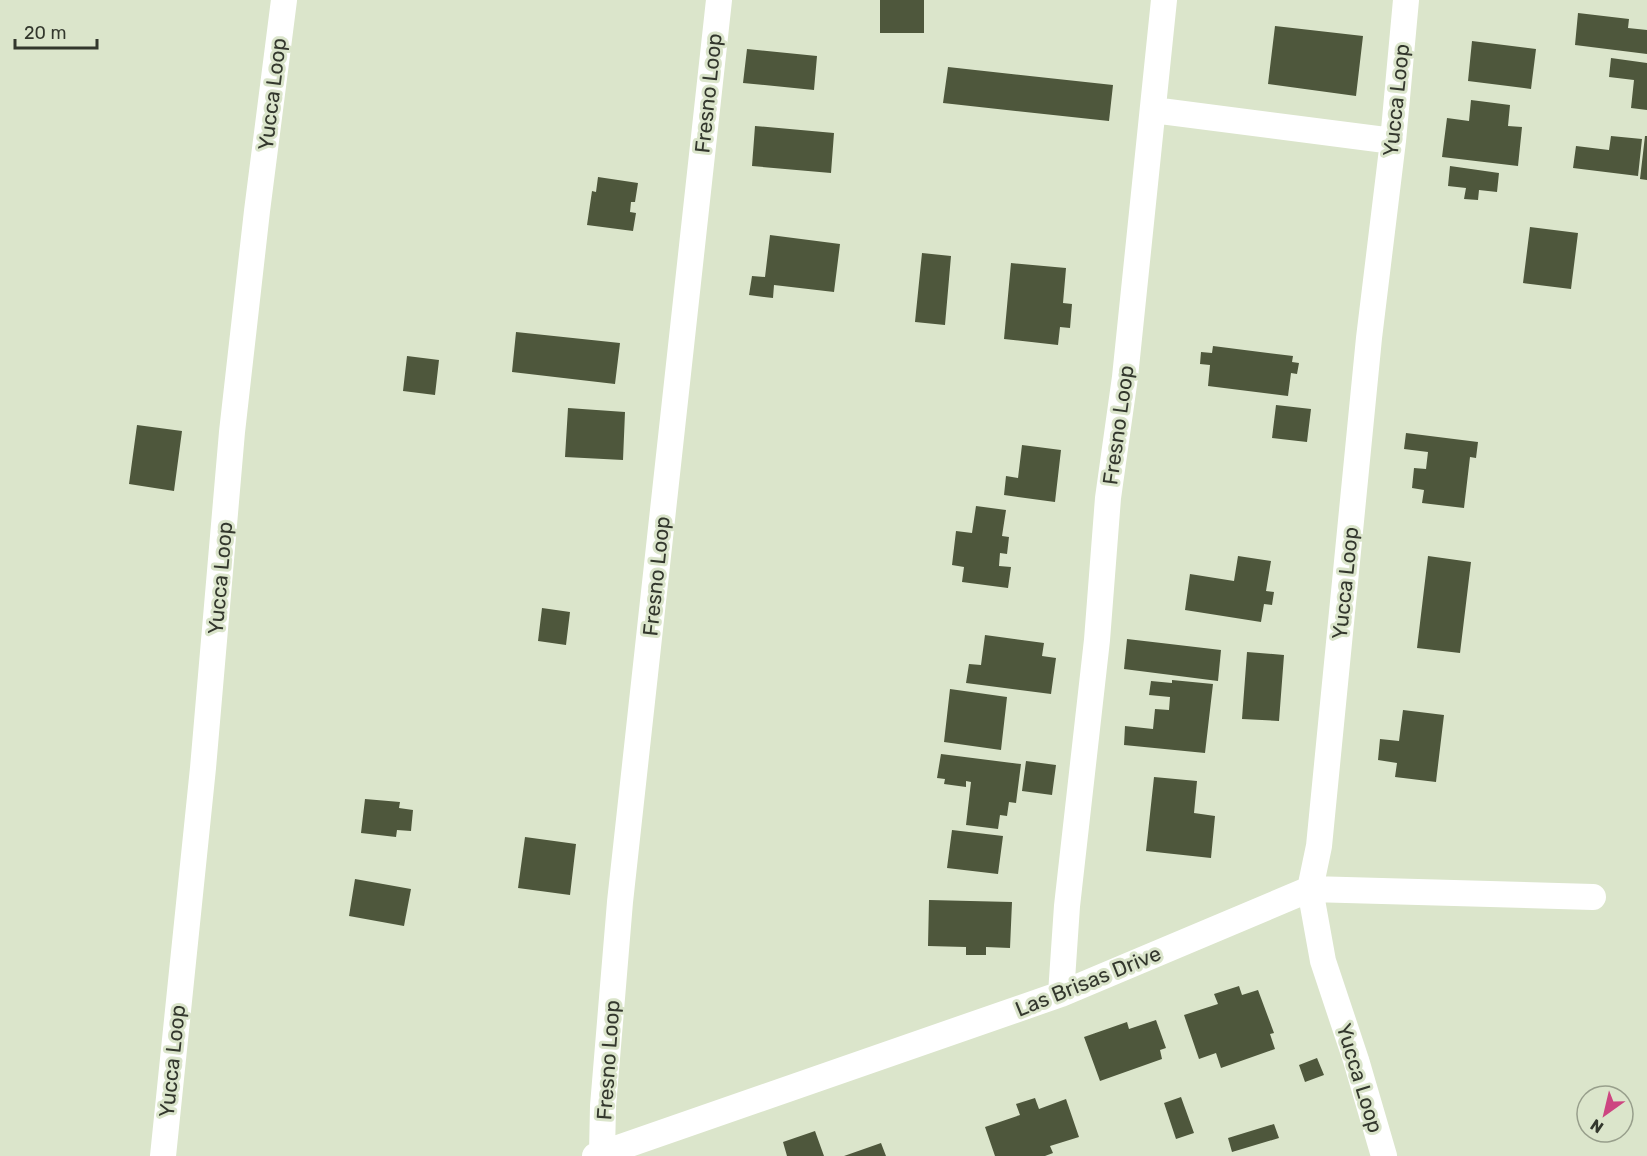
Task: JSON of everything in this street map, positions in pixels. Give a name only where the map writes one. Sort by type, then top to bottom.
[{"type":"street","name":"Yucca Loop","points":[[163,1156],[203,768],[232,432],[284,0]]},
{"type":"street","name":"Fresno Loop","points":[[598,1155],[620,902],[714,28],[719,0]]},
{"type":"street","name":"Fresno Loop","points":[[1061,994],[1067,906],[1097,640],[1108,498],[1125,377],[1164,0]]},
{"type":"street","name":"Yucca Loop","points":[[1384,1156],[1356,1060],[1323,961],[1310,889],[1319,846],[1368,350],[1393,141],[1406,0]]},
{"type":"street","points":[[1153,110],[1393,141]]},
{"type":"street","name":"Las Brisas Drive","points":[[598,1155],[1061,994],[1310,889],[1593,897]]},
{"type":"building","points":[[880,0],[924,0],[924,33],[880,33]]},
{"type":"building","points":[[1578,13],[1629,19],[1628,28],[1647,30],[1647,54],[1575,45]]},
{"type":"building","points":[[1275,26],[1363,36],[1356,96],[1268,84]]},
{"type":"building","points":[[1472,41],[1536,49],[1531,89],[1468,81]]},
{"type":"building","points":[[747,49],[817,56],[814,90],[743,83]]},
{"type":"building","points":[[1611,58],[1647,63],[1647,110],[1631,108],[1634,80],[1609,77]]},
{"type":"building","points":[[948,67],[1113,85],[1109,121],[943,103]]},
{"type":"building","points":[[1471,100],[1510,105],[1508,126],[1522,127],[1518,166],[1442,157],[1447,118],[1469,121]]},
{"type":"building","points":[[755,126],[834,133],[831,173],[752,166]]},
{"type":"building","points":[[1611,136],[1642,139],[1638,176],[1573,168],[1576,146],[1609,150]]},
{"type":"building","points":[[1645,136],[1647,136],[1647,180],[1640,179]]},
{"type":"building","points":[[1450,166],[1499,173],[1497,192],[1479,190],[1478,200],[1464,199],[1466,188],[1448,186]]},
{"type":"building","points":[[598,177],[638,183],[635,202],[631,202],[630,212],[636,213],[633,231],[587,225],[592,191],[596,192]]},
{"type":"building","points":[[1530,227],[1578,233],[1571,289],[1523,283]]},
{"type":"building","points":[[770,235],[840,244],[834,292],[774,285],[773,298],[749,295],[752,276],[765,277]]},
{"type":"building","points":[[922,253],[951,256],[945,325],[915,322]]},
{"type":"building","points":[[1011,263],[1066,268],[1063,303],[1072,304],[1070,328],[1060,327],[1058,345],[1004,339]]},
{"type":"building","points":[[516,332],[620,343],[615,384],[512,372]]},
{"type":"building","points":[[1213,346],[1293,356],[1292,362],[1299,363],[1297,374],[1291,373],[1288,396],[1208,386],[1210,365],[1200,364],[1201,352],[1212,353]]},
{"type":"building","points":[[407,356],[439,360],[435,395],[403,391]]},
{"type":"building","points":[[1276,405],[1311,409],[1307,442],[1272,438]]},
{"type":"building","points":[[568,408],[625,412],[623,460],[565,457]]},
{"type":"building","points":[[137,425],[182,431],[174,491],[129,484]]},
{"type":"building","points":[[1406,433],[1478,442],[1476,458],[1470,457],[1464,508],[1422,503],[1424,490],[1412,488],[1414,468],[1426,469],[1428,452],[1404,449]]},
{"type":"building","points":[[1022,445],[1061,450],[1055,502],[1004,495],[1006,476],[1018,478]]},
{"type":"building","points":[[976,506],[1006,510],[1002,536],[1009,537],[1007,554],[1000,553],[999,566],[1011,567],[1008,588],[962,582],[964,567],[952,565],[956,531],[972,533]]},
{"type":"building","points":[[1238,556],[1271,561],[1266,591],[1274,592],[1272,605],[1264,604],[1261,622],[1185,610],[1190,574],[1234,581]]},
{"type":"building","points":[[1428,556],[1471,562],[1460,653],[1417,648]]},
{"type":"building","points":[[542,608],[570,612],[566,645],[538,641]]},
{"type":"building","points":[[985,635],[1044,643],[1042,656],[1056,658],[1051,694],[966,683],[969,664],[981,665]]},
{"type":"building","points":[[1127,639],[1221,650],[1218,681],[1124,669]]},
{"type":"building","points":[[1247,652],[1284,655],[1279,721],[1242,719]]},
{"type":"building","points":[[1172,680],[1213,684],[1205,753],[1124,745],[1125,726],[1153,729],[1155,709],[1169,710],[1170,697],[1149,695],[1151,681],[1172,683]]},
{"type":"building","points":[[950,689],[1007,697],[1001,750],[944,742]]},
{"type":"building","points":[[1403,710],[1444,715],[1436,782],[1395,777],[1397,763],[1378,760],[1380,739],[1399,741]]},
{"type":"building","points":[[941,754],[1021,764],[1016,803],[1009,802],[1007,816],[1000,815],[998,829],[966,825],[971,782],[966,781],[966,787],[944,784],[945,779],[937,778]]},
{"type":"building","points":[[1026,761],[1056,765],[1052,795],[1022,791]]},
{"type":"building","points":[[1154,777],[1197,781],[1194,813],[1215,816],[1211,858],[1146,851]]},
{"type":"building","points":[[365,799],[400,802],[399,808],[413,810],[411,831],[397,830],[396,837],[361,833]]},
{"type":"building","points":[[952,830],[1003,836],[998,874],[947,868]]},
{"type":"building","points":[[525,837],[576,844],[570,895],[518,888]]},
{"type":"building","points":[[355,879],[411,889],[404,926],[349,916]]},
{"type":"building","points":[[929,900],[1012,902],[1010,948],[986,947],[986,955],[966,955],[966,947],[928,946]]},
{"type":"building","points":[[1239,986],[1242,995],[1258,990],[1274,1033],[1270,1034],[1275,1049],[1221,1068],[1216,1053],[1199,1059],[1184,1015],[1218,1004],[1214,994]]},
{"type":"building","points":[[1156,1020],[1166,1048],[1160,1050],[1162,1059],[1100,1081],[1084,1037],[1127,1022],[1129,1029]]},
{"type":"building","points":[[1317,1058],[1324,1075],[1305,1082],[1299,1065]]},
{"type":"building","points":[[1181,1097],[1194,1133],[1176,1139],[1164,1103]]},
{"type":"building","points":[[1035,1098],[1039,1109],[1066,1099],[1079,1137],[1050,1146],[1053,1153],[1045,1156],[995,1156],[985,1127],[1020,1115],[1016,1104]]},
{"type":"building","points":[[1274,1124],[1279,1138],[1232,1152],[1228,1138]]},
{"type":"building","points":[[815,1131],[824,1156],[787,1156],[783,1142]]},
{"type":"building","points":[[881,1143],[886,1156],[844,1156]]}]
